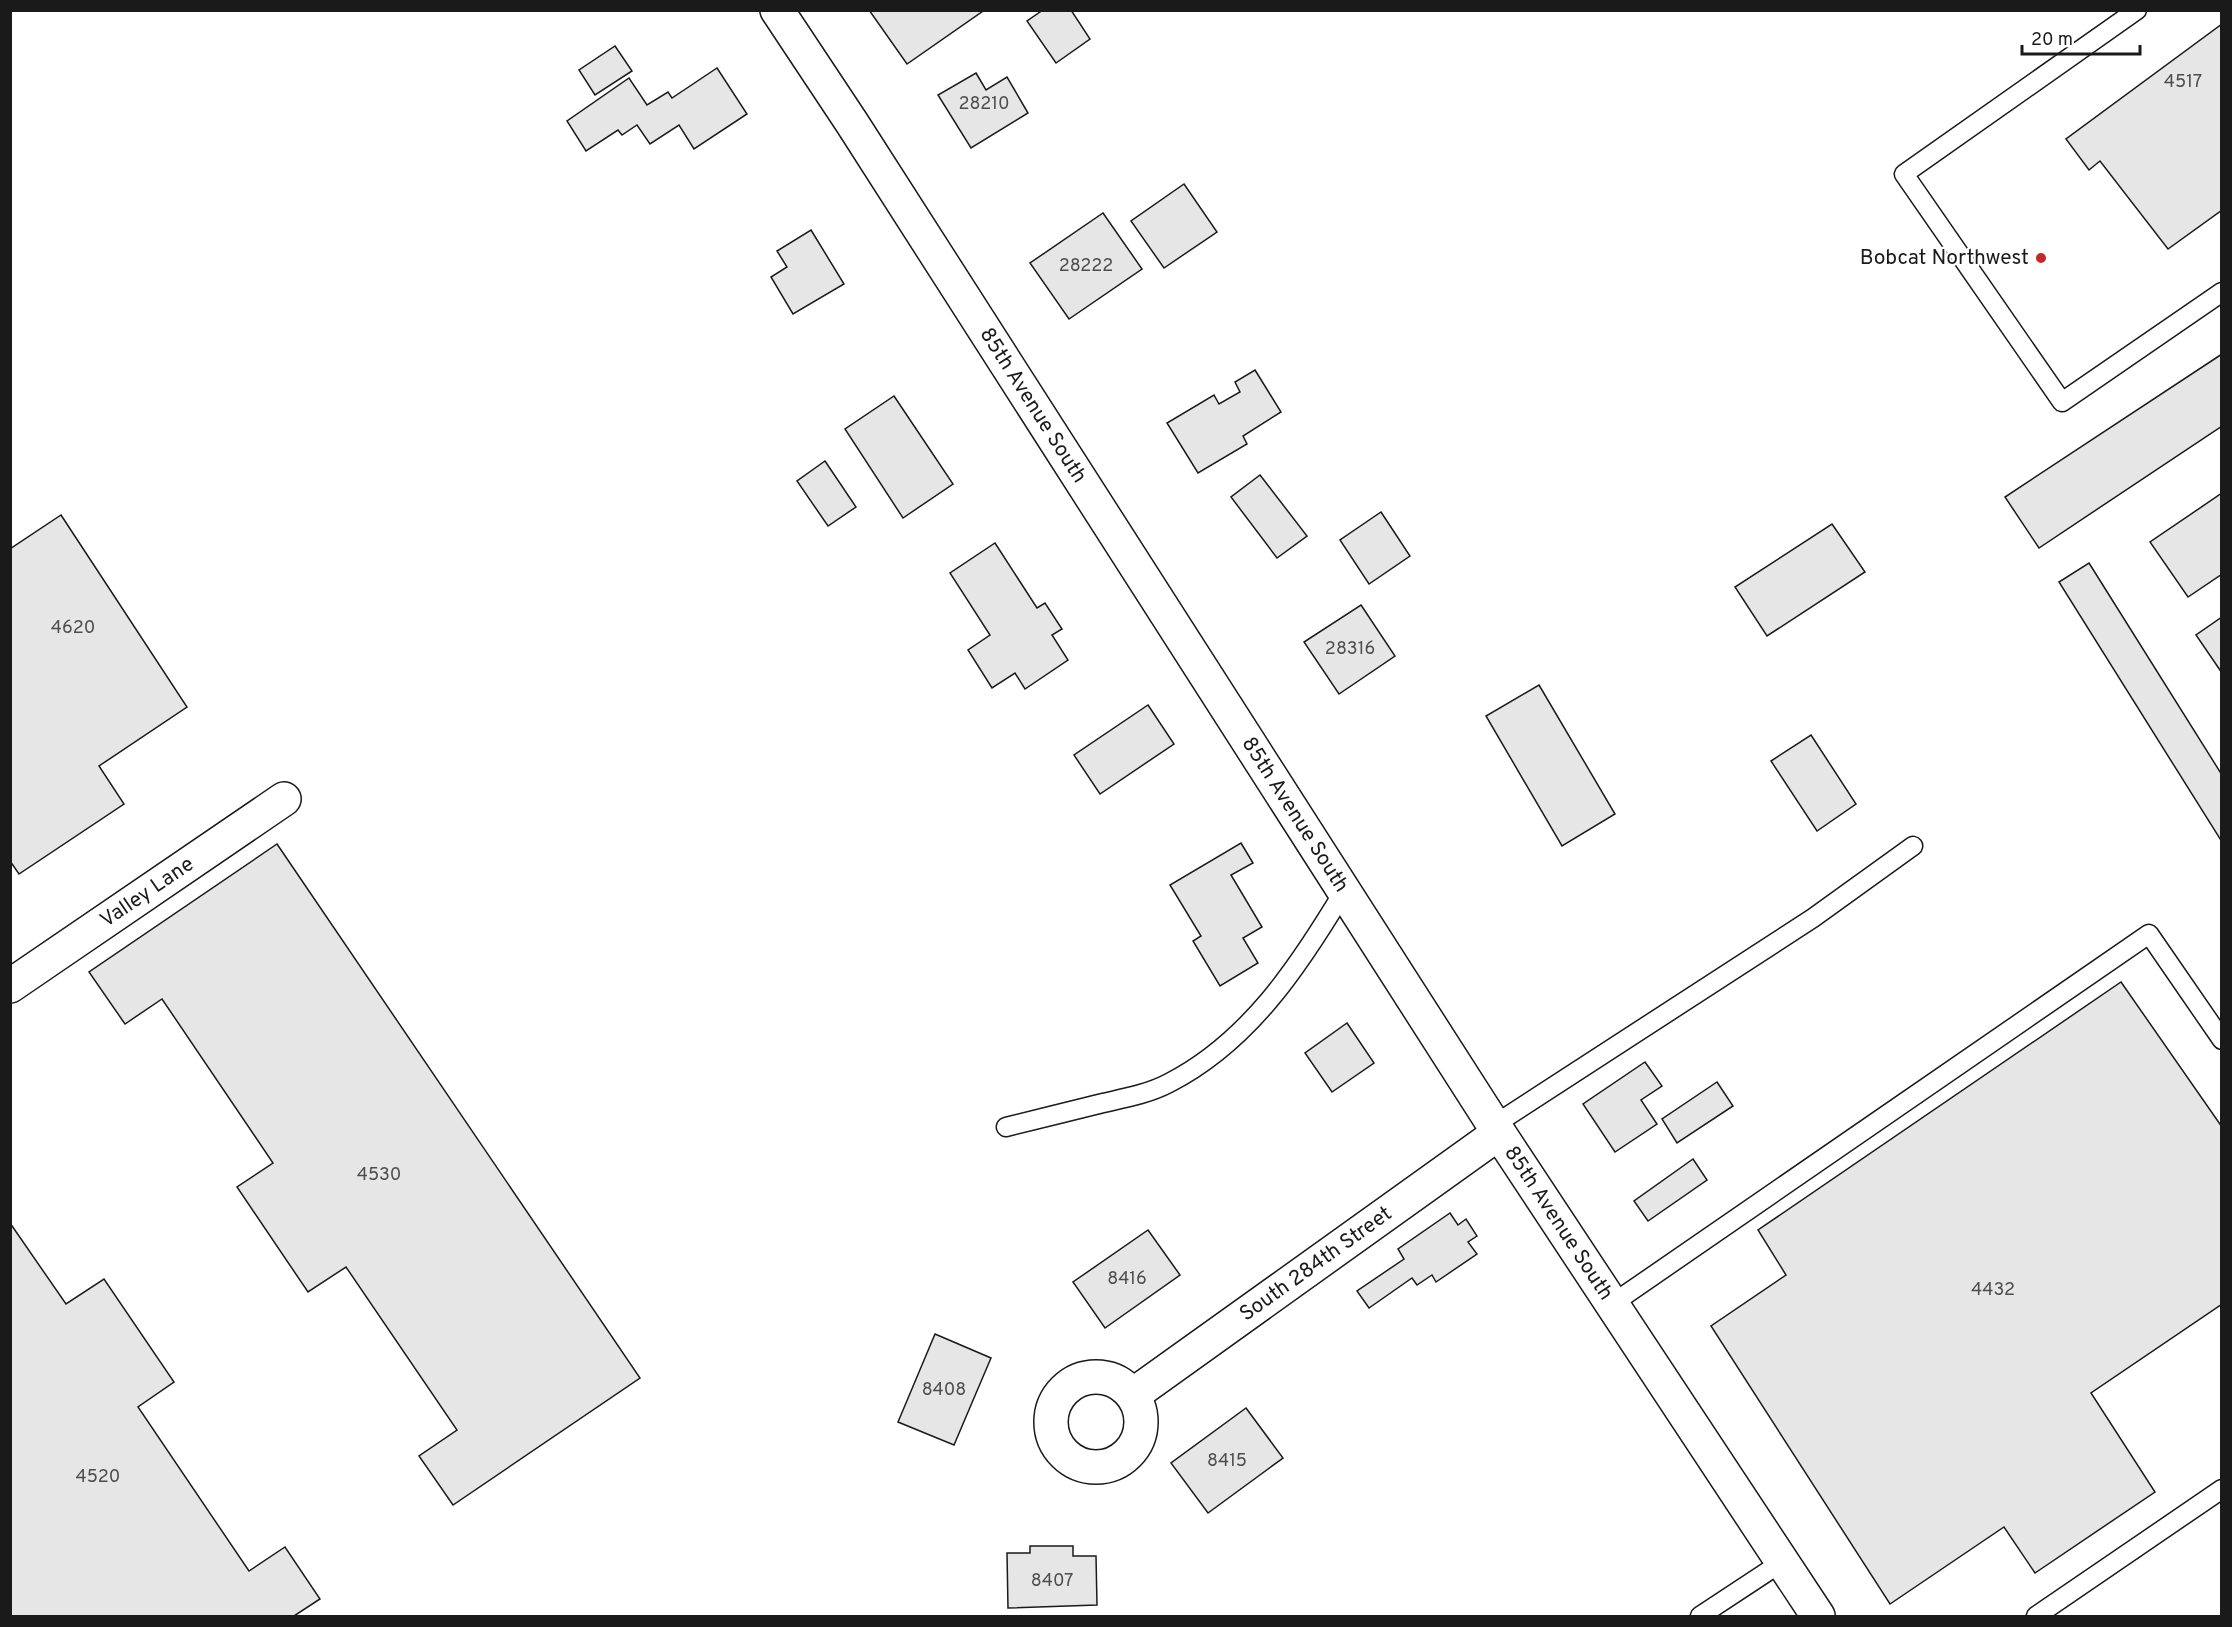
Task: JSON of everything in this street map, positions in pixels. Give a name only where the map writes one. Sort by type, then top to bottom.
[{"type":"street","name":"85th Avenue South","points":[[777,10],[852,123],[1497,1129],[1818,1617]]},
{"type":"street","name":"Valley Lane","points":[[10,986],[284,799]]},
{"type":"street","name":"South 284th Street","points":[[1133,1395],[1497,1129]]},
{"type":"lane","points":[[2137,10],[1904,174],[2062,402],[2222,292]]},
{"type":"lane","points":[[1497,1129],[1813,918],[1913,846]]},
{"type":"lane","points":[[1006,1127],[1139,1095],[1167,1084],[1201,1064],[1225,1047],[1257,1016],[1301,959],[1344,891]]},
{"type":"lane","points":[[1612,1304],[2148,934],[2222,1040]]},
{"type":"lane","points":[[2036,1617],[2222,1489]]},
{"type":"lane","points":[[1700,1617],[1782,1562]]},
{"type":"building","points":[[869,10],[983,10],[983,11],[907,64]]},
{"type":"building","points":[[1043,10],[1071,10],[1090,39],[1056,63],[1027,21]]},
{"type":"building","points":[[2222,24],[2222,210],[2168,249],[2100,161],[2089,170],[2066,139]]},
{"type":"building","points":[[615,46],[632,71],[595,95],[579,70]]},
{"type":"building","points":[[717,68],[747,114],[694,149],[679,125],[650,144],[637,125],[622,135],[618,130],[586,151],[567,121],[629,78],[647,105],[668,92],[672,98]]},
{"type":"building","points":[[976,73],[986,90],[1007,77],[1028,113],[971,148],[938,95]]},
{"type":"building","points":[[1184,184],[1217,232],[1164,268],[1131,221]]},
{"type":"building","points":[[1103,213],[1142,269],[1069,319],[1030,263]]},
{"type":"building","points":[[811,230],[844,284],[793,314],[771,277],[787,267],[777,251]]},
{"type":"building","points":[[2222,354],[2222,426],[2039,548],[2005,497]]},
{"type":"building","points":[[1255,370],[1281,412],[1243,436],[1247,444],[1198,473],[1167,423],[1214,395],[1219,404],[1240,392],[1235,382]]},
{"type":"building","points":[[894,396],[953,484],[903,518],[845,429]]},
{"type":"building","points":[[825,461],[856,507],[828,526],[797,481]]},
{"type":"building","points":[[1260,475],[1307,536],[1277,558],[1231,497]]},
{"type":"building","points":[[2222,493],[2222,574],[2188,597],[2150,542]]},
{"type":"building","points":[[1381,512],[1410,556],[1369,584],[1340,540]]},
{"type":"building","points":[[61,515],[187,707],[99,766],[124,804],[19,874],[10,861],[10,549]]},
{"type":"building","points":[[1832,524],[1865,572],[1767,636],[1735,587]]},
{"type":"building","points":[[995,543],[1037,608],[1045,603],[1062,629],[1052,635],[1068,660],[1025,689],[1015,673],[992,688],[968,650],[990,635],[950,573]]},
{"type":"building","points":[[2089,563],[2222,775],[2222,842],[2059,582]]},
{"type":"building","points":[[1361,605],[1395,656],[1339,694],[1304,642]]},
{"type":"building","points":[[2222,617],[2222,673],[2196,635]]},
{"type":"building","points":[[1539,685],[1615,814],[1562,846],[1486,716]]},
{"type":"building","points":[[1148,705],[1174,744],[1100,794],[1074,755]]},
{"type":"building","points":[[1811,735],[1856,804],[1817,831],[1771,761]]},
{"type":"building","points":[[1241,843],[1253,863],[1231,875],[1262,927],[1243,938],[1258,963],[1220,986],[1193,941],[1201,936],[1170,885]]},
{"type":"building","points":[[277,844],[640,1378],[453,1505],[419,1456],[457,1430],[346,1267],[308,1292],[237,1187],[273,1163],[162,999],[125,1024],[89,972]]},
{"type":"building","points":[[2121,982],[2222,1127],[2222,1304],[2091,1393],[2155,1492],[2035,1573],[2004,1527],[1890,1604],[1711,1326],[1786,1275],[1758,1230]]},
{"type":"building","points":[[1347,1023],[1374,1063],[1332,1092],[1305,1053]]},
{"type":"building","points":[[1645,1062],[1662,1086],[1641,1100],[1657,1124],[1615,1152],[1583,1104]]},
{"type":"building","points":[[1717,1082],[1733,1106],[1677,1143],[1662,1119]]},
{"type":"building","points":[[1693,1159],[1707,1180],[1648,1221],[1634,1201]]},
{"type":"building","points":[[1450,1213],[1458,1225],[1466,1219],[1477,1236],[1468,1242],[1477,1254],[1436,1282],[1432,1275],[1417,1285],[1412,1278],[1369,1308],[1357,1291],[1404,1259],[1398,1249]]},
{"type":"building","points":[[10,1223],[66,1304],[104,1279],[174,1382],[138,1407],[249,1571],[285,1547],[320,1599],[294,1616],[10,1616]]},
{"type":"building","points":[[1148,1230],[1180,1275],[1105,1328],[1073,1282]]},
{"type":"building","points":[[935,1334],[991,1358],[954,1445],[898,1422]]},
{"type":"building","points":[[1246,1408],[1283,1458],[1208,1513],[1171,1463]]},
{"type":"building","points":[[1030,1546],[1073,1546],[1073,1556],[1096,1556],[1097,1605],[1008,1608],[1007,1553],[1030,1553]]},
{"type":"place","name":"Bobcat Northwest","points":[[2041,258]]}]
